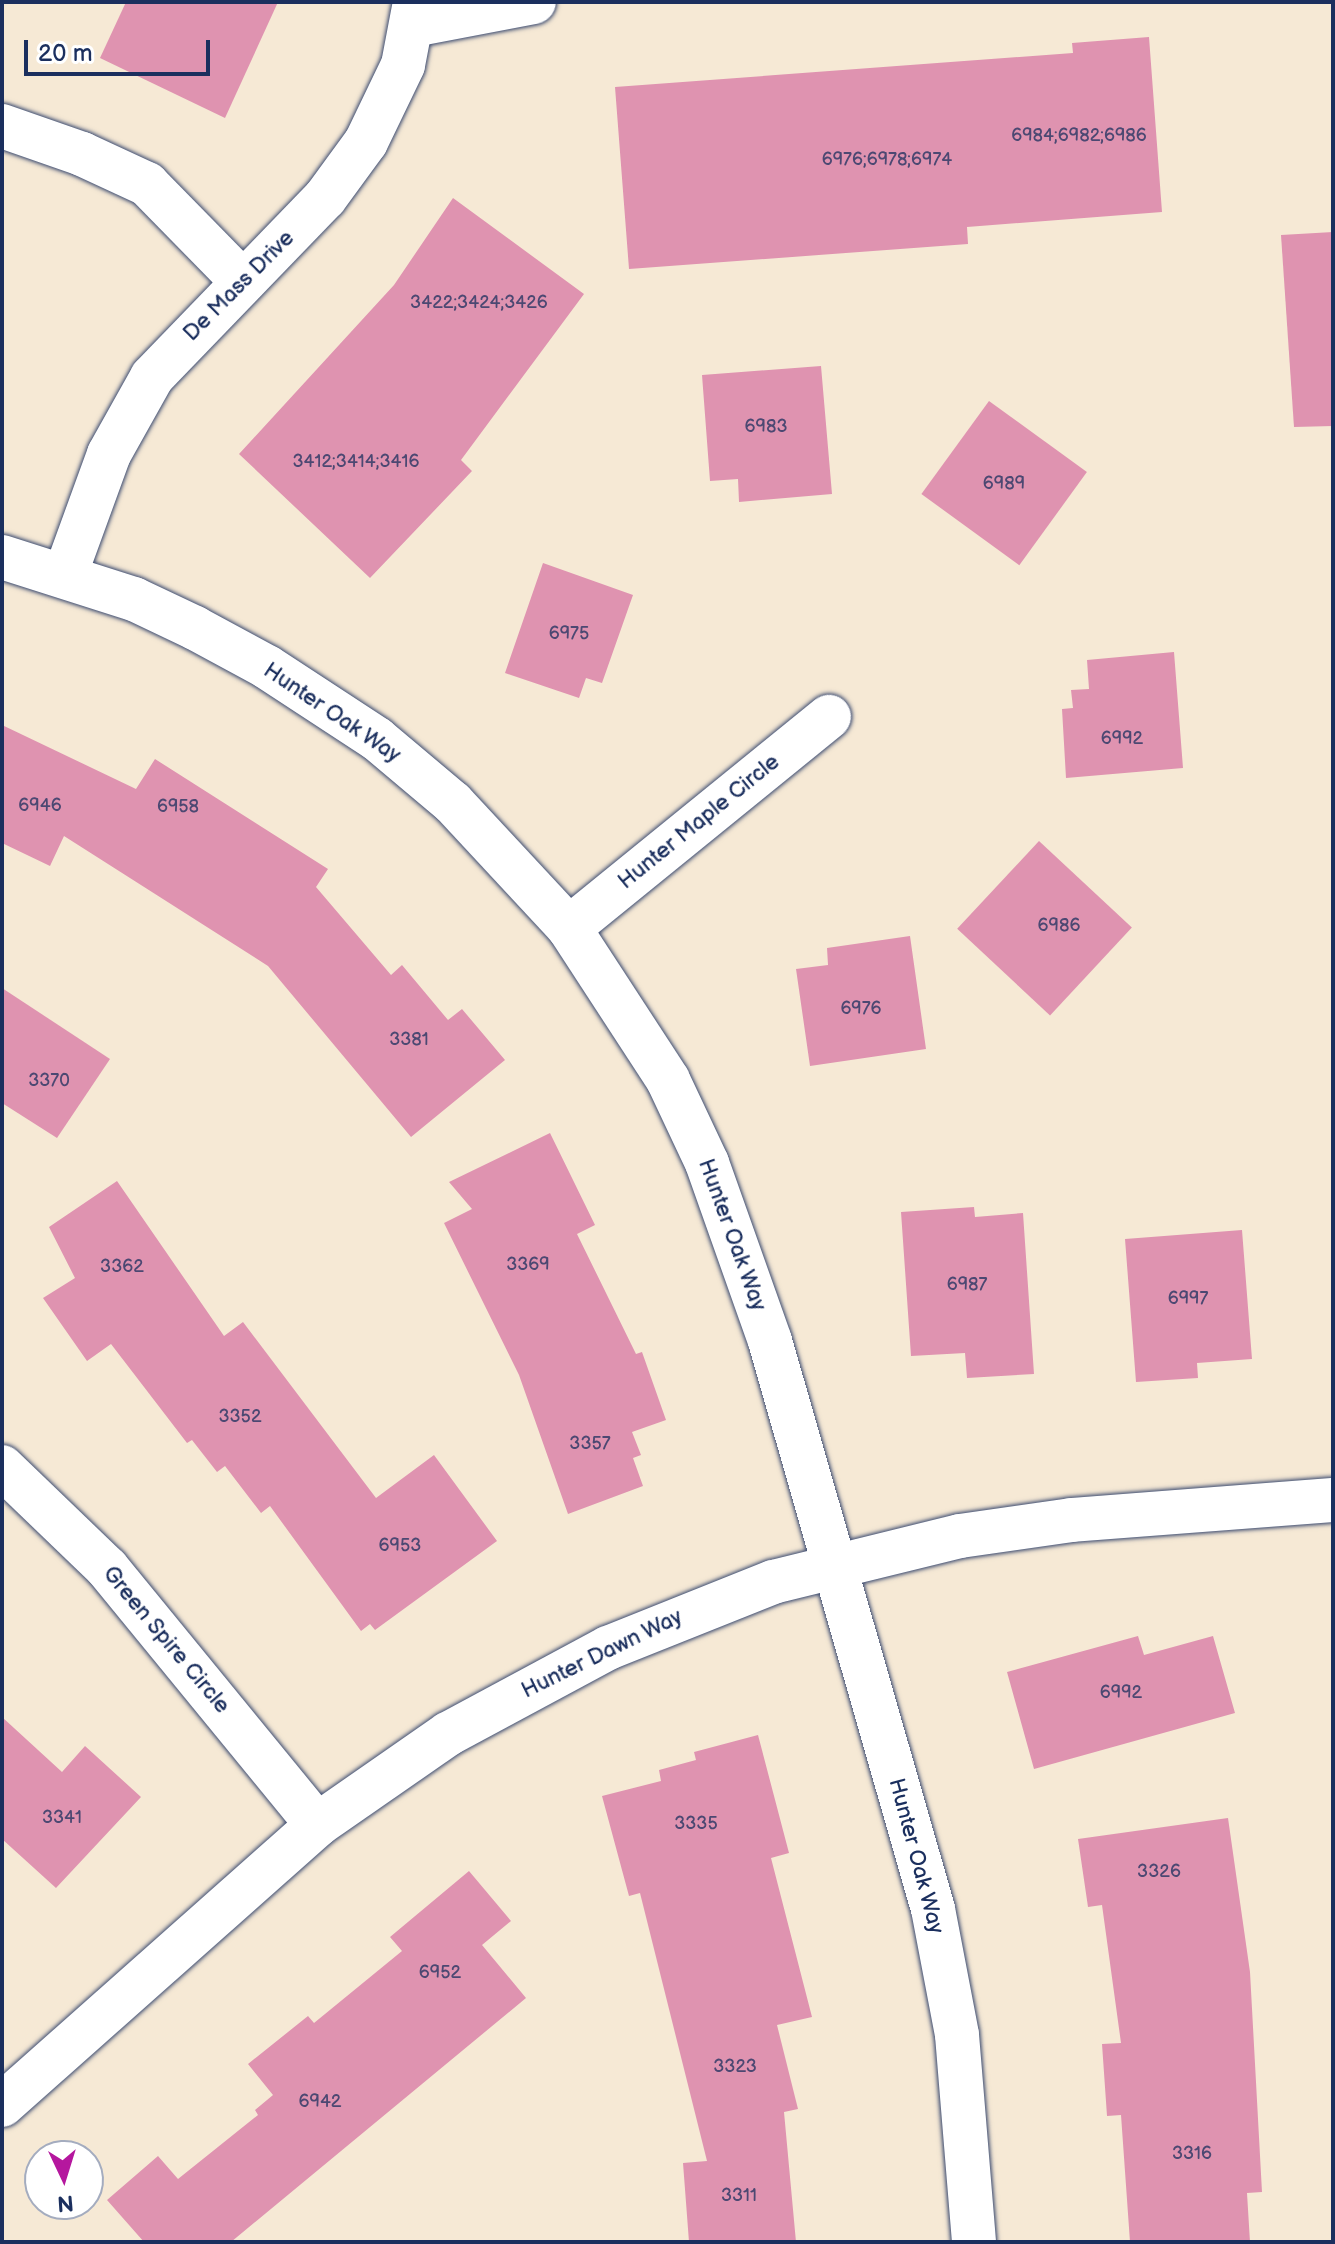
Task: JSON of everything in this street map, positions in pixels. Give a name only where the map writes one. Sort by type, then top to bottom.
[{"type":"street","points":[[414,14],[534,2]]},
{"type":"street","name":"De Mass Drive","points":[[65,575],[87,508],[129,414],[180,344],[325,198],[366,142],[403,65],[414,14]]},
{"type":"street","points":[[2,126],[137,178],[165,200],[243,282]]},
{"type":"street","name":"Hunter Oak Way","points":[[2,557],[65,575],[195,628],[267,667],[377,739],[453,803],[569,928],[668,1080],[707,1163],[770,1341],[836,1567],[946,1972],[964,2098],[974,2242]]},
{"type":"street","name":"Hunter Maple Circle","points":[[569,928],[829,717]]},
{"type":"street","name":"Green Spire Circle","points":[[2,1467],[107,1568],[317,1825]]},
{"type":"street","name":"Hunter Dawn Way","points":[[2,2105],[317,1825],[448,1734],[608,1648],[731,1597],[836,1567],[1017,1527],[1333,1500]]},
{"type":"building","points":[[126,2],[278,2],[225,118],[100,58]]},
{"type":"building","points":[[1149,37],[1162,212],[967,227],[968,244],[629,269],[615,87],[1073,53],[1072,43]]},
{"type":"building","points":[[453,198],[584,294],[461,460],[472,471],[370,578],[239,454],[394,285]]},
{"type":"building","points":[[1333,232],[1333,426],[1294,427],[1281,235]]},
{"type":"building","points":[[821,366],[832,494],[739,502],[738,479],[710,481],[702,375]]},
{"type":"building","points":[[989,401],[1087,472],[1019,565],[921,494]]},
{"type":"building","points":[[543,563],[633,595],[602,683],[586,678],[579,698],[505,673]]},
{"type":"building","points":[[1174,652],[1183,768],[1066,778],[1062,709],[1073,708],[1071,690],[1089,689],[1087,660]]},
{"type":"building","points":[[2,725],[136,789],[155,759],[328,869],[316,887],[391,975],[402,965],[448,1020],[462,1009],[505,1060],[411,1137],[268,966],[64,836],[50,866],[2,843]]},
{"type":"building","points":[[1039,841],[1132,928],[1050,1015],[957,929]]},
{"type":"building","points":[[910,936],[926,1049],[810,1066],[796,969],[828,965],[827,948]]},
{"type":"building","points":[[2,988],[110,1059],[57,1138],[2,1103]]},
{"type":"building","points":[[550,1133],[595,1225],[577,1234],[636,1354],[642,1352],[666,1420],[632,1432],[641,1455],[633,1458],[643,1486],[568,1514],[519,1375],[444,1223],[472,1209],[449,1182]]},
{"type":"building","points":[[117,1181],[224,1336],[243,1322],[376,1498],[434,1455],[497,1541],[375,1630],[370,1624],[361,1631],[270,1506],[261,1513],[225,1466],[217,1472],[192,1440],[187,1443],[111,1344],[87,1361],[43,1298],[75,1278],[49,1227]]},
{"type":"building","points":[[974,1207],[975,1217],[1023,1213],[1034,1374],[967,1378],[965,1353],[911,1356],[901,1212]]},
{"type":"building","points":[[1242,1230],[1252,1359],[1197,1363],[1198,1378],[1136,1382],[1125,1239]]},
{"type":"building","points":[[1138,1636],[1144,1655],[1213,1636],[1235,1713],[1034,1769],[1007,1672]]},
{"type":"building","points":[[2,1717],[62,1772],[85,1746],[141,1797],[56,1888],[2,1839]]},
{"type":"building","points":[[758,1735],[789,1853],[771,1858],[812,2017],[777,2025],[798,2109],[784,2112],[796,2242],[689,2242],[683,2163],[707,2161],[640,1893],[629,1896],[602,1796],[661,1781],[659,1770],[696,1760],[694,1752]]},
{"type":"building","points":[[1228,1818],[1250,1972],[1262,2192],[1247,2193],[1250,2242],[1130,2242],[1121,2115],[1107,2116],[1102,2044],[1121,2043],[1102,1905],[1088,1907],[1078,1839]]},
{"type":"building","points":[[469,1871],[511,1921],[482,1945],[526,1998],[231,2242],[144,2242],[107,2200],[158,2156],[178,2179],[258,2115],[255,2110],[273,2095],[248,2064],[308,2016],[314,2023],[402,1951],[390,1937]]}]
